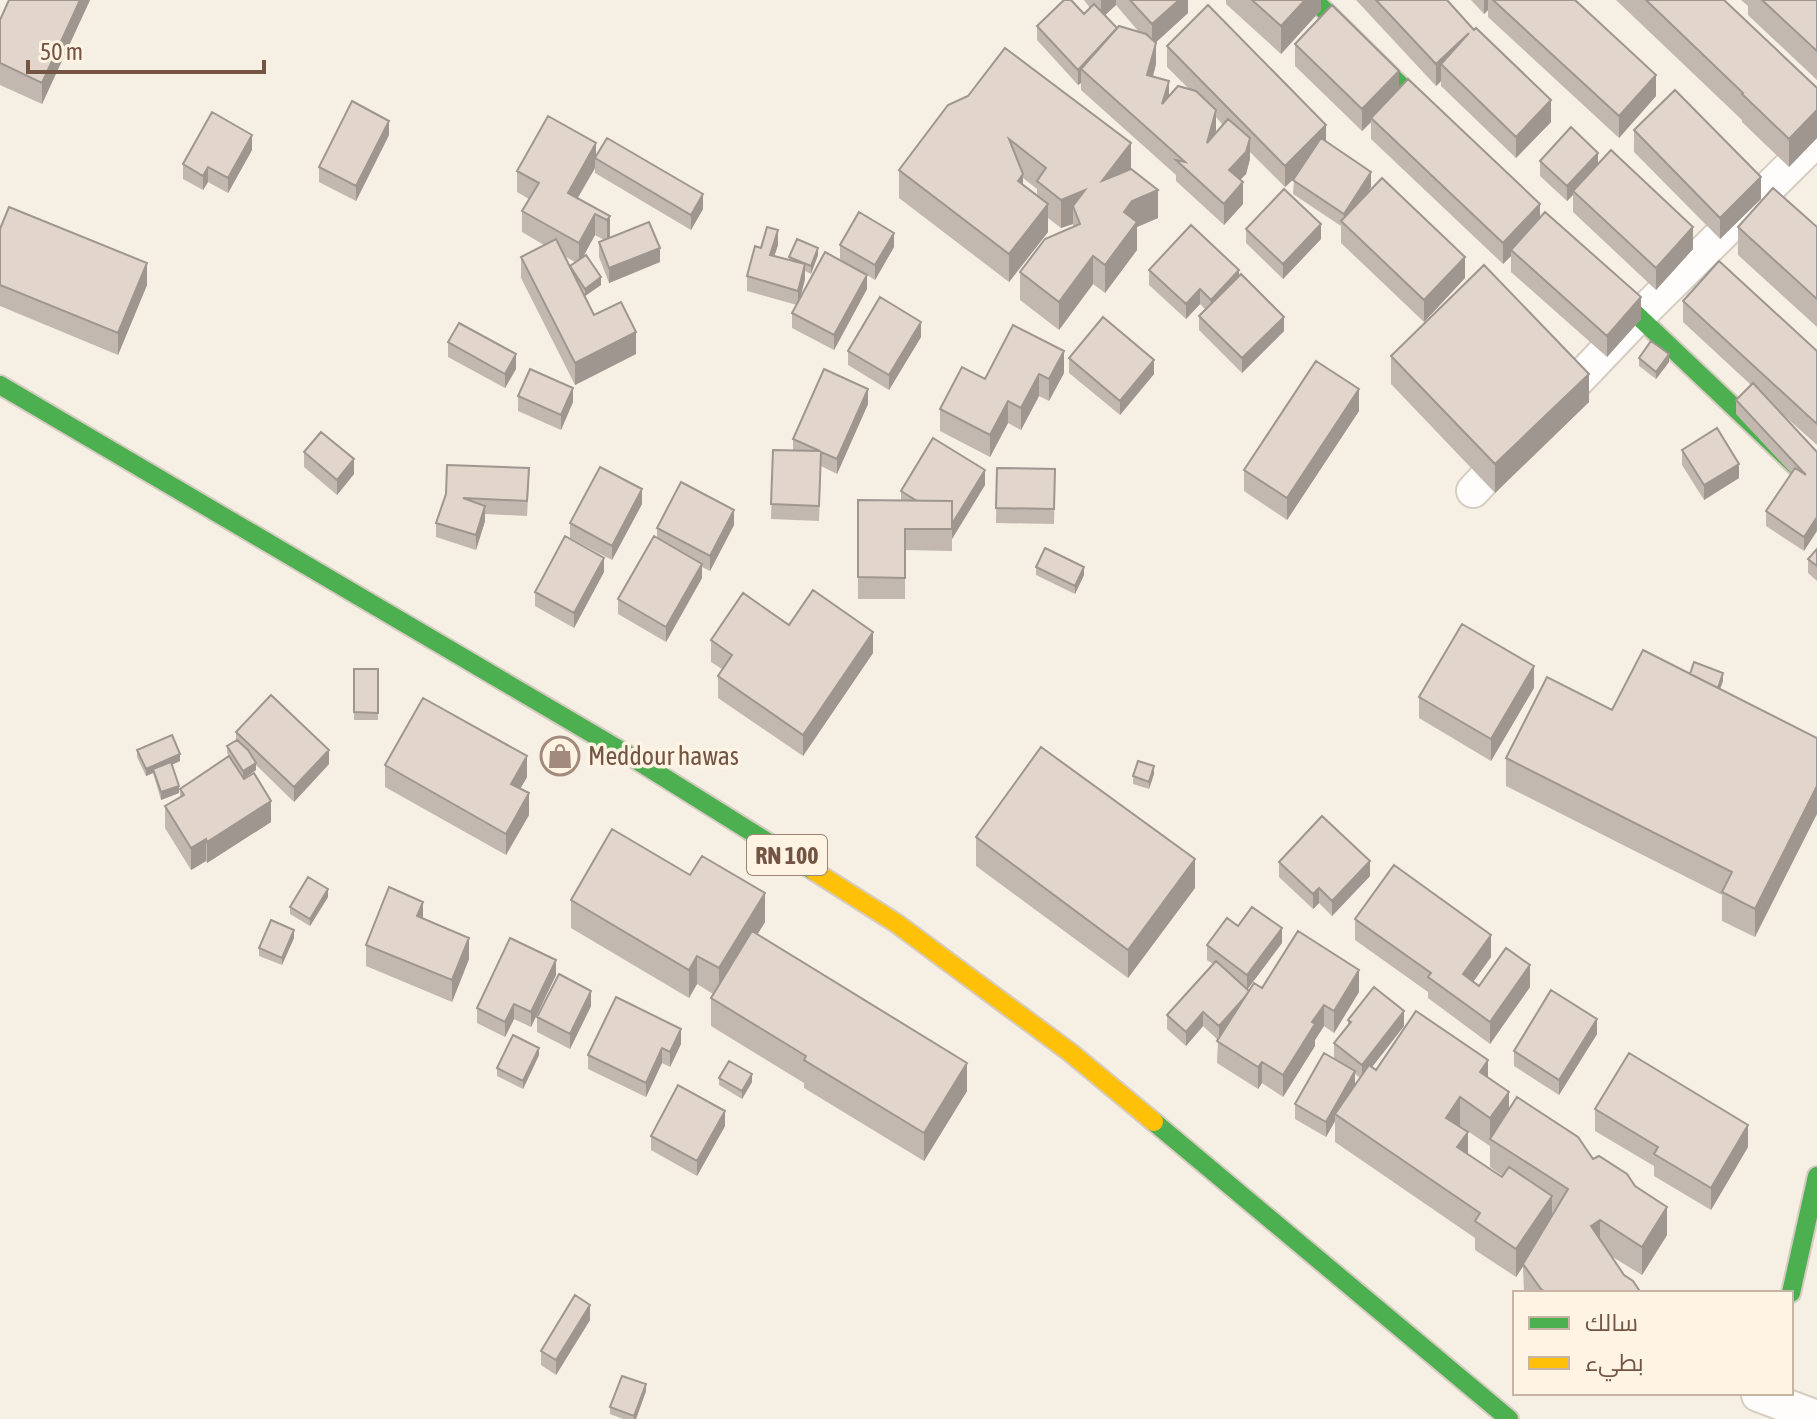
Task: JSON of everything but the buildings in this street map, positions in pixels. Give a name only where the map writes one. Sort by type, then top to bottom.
[{"type":"main road","points":[[1314,0],[1459,142]]},
{"type":"main road","points":[[1582,263],[1817,486]]},
{"type":"main road","name":"RN 100","points":[[0,385],[625,753],[896,923],[1071,1053],[1509,1419]]},
{"type":"main road","points":[[1791,1291],[1817,1176]]},
{"type":"street","points":[[1473,491],[1638,317],[1817,140]]},
{"type":"street","points":[[1754,1402],[1817,1417]]},
{"type":"traffic: fast","points":[[1314,0],[1443,127]]},
{"type":"traffic: fast","points":[[1598,278],[1817,486]]},
{"type":"traffic: fast","points":[[0,385],[625,753],[814,871]]},
{"type":"traffic: fast","points":[[1154,1122],[1509,1419]]},
{"type":"traffic: fast","points":[[1791,1291],[1817,1176]]},
{"type":"traffic: slow","points":[[814,871],[896,923],[1071,1053],[1154,1122]]},
{"type":"place","name":"Meddour hawas","points":[[560,756]]}]
